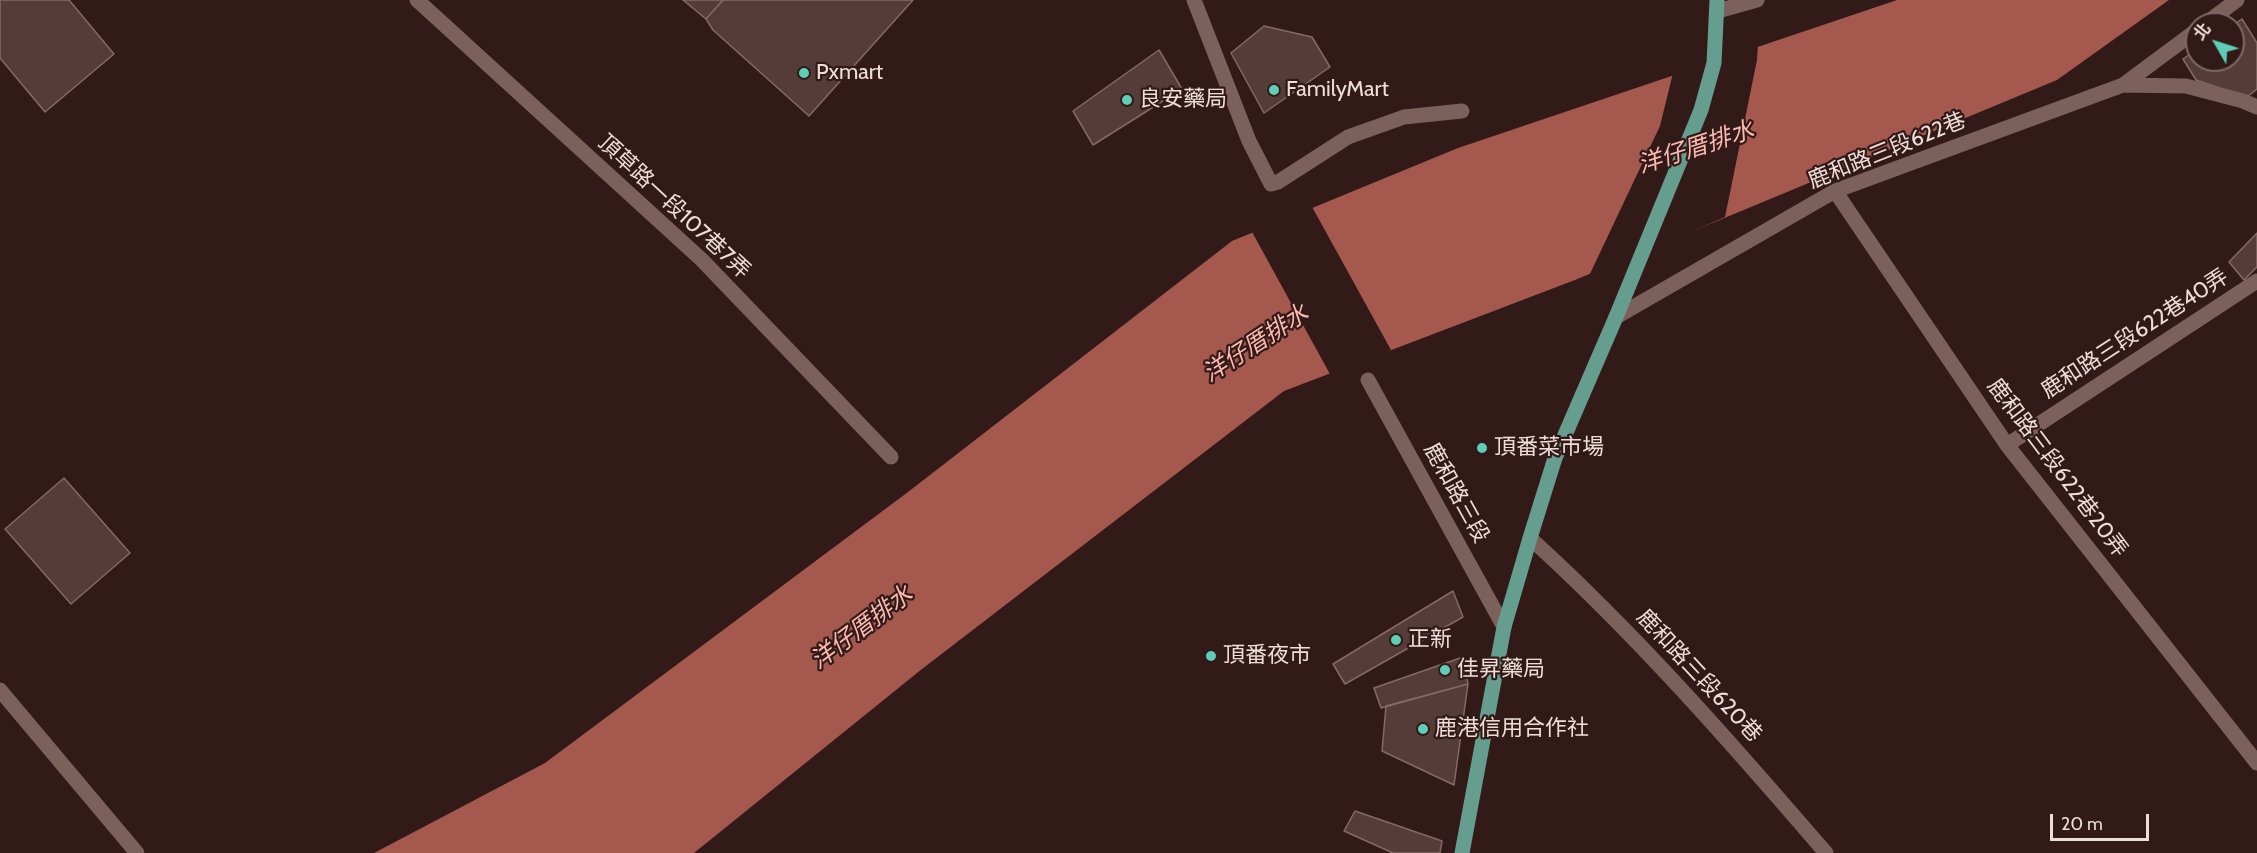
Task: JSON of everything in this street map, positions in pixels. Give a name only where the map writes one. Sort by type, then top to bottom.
[{"type":"main road","points":[[1462,853],[1504,627],[1530,538],[1555,458],[1701,110],[1714,63],[1717,6]]},
{"type":"street","name":"頂草路一段107巷7弄","points":[[417,0],[702,260],[891,457]]},
{"type":"street","points":[[1194,0],[1249,141],[1271,184],[1278,182],[1348,137],[1404,117],[1462,111]]},
{"type":"street","points":[[1717,6],[1757,0]]},
{"type":"street","points":[[2221,12],[2237,0]]},
{"type":"street","points":[[2123,85],[2185,39]]},
{"type":"street","points":[[2123,85],[2186,86],[2257,107]]},
{"type":"street","name":"鹿和路三段622巷","points":[[1616,317],[1834,191],[2123,85]]},
{"type":"street","name":"鹿和路三段622巷20弄","points":[[1834,191],[2007,445],[2257,763]]},
{"type":"street","name":"鹿和路三段622巷40弄","points":[[2007,445],[2257,281]]},
{"type":"street","name":"鹿和路三段","points":[[1368,380],[1504,627]]},
{"type":"street","name":"鹿和路三段620巷","points":[[1530,538],[1584,587],[1718,728],[1826,853]]},
{"type":"street","points":[[0,690],[137,853]]},
{"type":"water","name":"洋仔厝排水","points":[[1897,0],[2169,0],[2057,80],[1575,280],[1284,391],[922,669],[694,853],[374,853],[545,763],[908,492],[1232,241],[1458,148]]},
{"type":"pier","points":[[1758,44],[1757,60],[1725,217],[1588,278],[1660,126],[1673,73]]},
{"type":"pier","points":[[1311,205],[1391,350],[1331,376],[1251,230]]},
{"type":"building","points":[[0,0],[69,0],[114,54],[45,112],[0,58]]},
{"type":"building","points":[[683,0],[723,0],[706,19]]},
{"type":"building","name":"Pxmart","points":[[723,0],[913,0],[809,116],[713,30],[706,19]]},
{"type":"building","points":[[2245,24],[2257,43],[2257,89],[2247,97],[2196,80],[2191,72],[2245,72]]},
{"type":"building","name":"FamilyMart","points":[[1264,26],[1312,37],[1330,67],[1264,113],[1231,53]]},
{"type":"building","name":"良安藥局","points":[[1159,50],[1182,89],[1093,145],[1073,111]]},
{"type":"building","points":[[2257,233],[2257,267],[2244,280],[2229,262]]},
{"type":"building","points":[[64,478],[130,553],[71,604],[5,529]]},
{"type":"building","name":"正新","points":[[1453,591],[1463,617],[1345,684],[1333,664]]},
{"type":"building","name":"佳昇藥局","points":[[1463,657],[1468,684],[1381,708],[1374,688]]},
{"type":"building","name":"鹿港信用合作社","points":[[1468,684],[1454,785],[1382,751],[1386,706]]},
{"type":"building","points":[[1355,811],[1442,841],[1440,853],[1393,853],[1344,831]]},
{"type":"place","name":"Pxmart","points":[[804,73]]},
{"type":"place","name":"FamilyMart","points":[[1274,90]]},
{"type":"place","name":"良安藥局","points":[[1127,100]]},
{"type":"place","name":"頂番菜市場","points":[[1482,448]]},
{"type":"place","name":"正新","points":[[1396,640]]},
{"type":"place","name":"頂番夜市","points":[[1211,656]]},
{"type":"place","name":"佳昇藥局","points":[[1445,670]]},
{"type":"place","name":"鹿港信用合作社","points":[[1423,729]]}]
